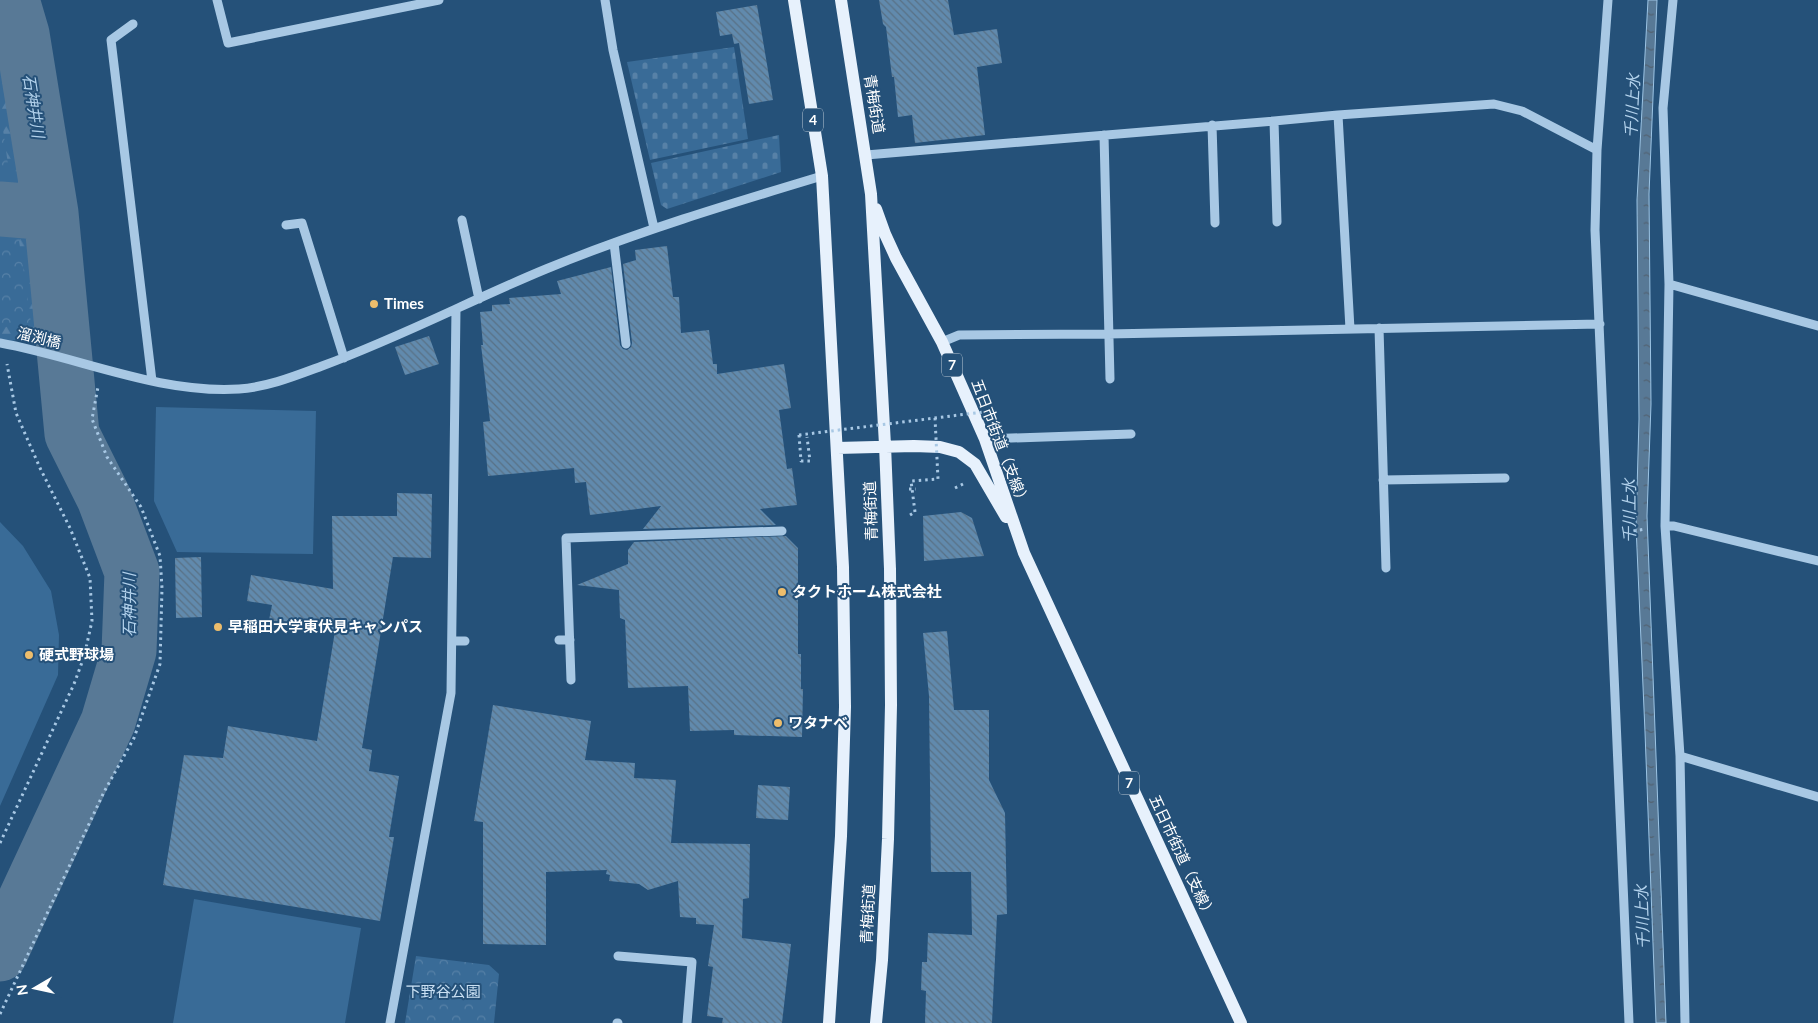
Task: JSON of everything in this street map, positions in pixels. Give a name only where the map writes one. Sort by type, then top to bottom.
[{"type":"main road","name":"青梅街道","points":[[794,0],[822,176],[843,567],[845,707],[841,836],[830,1023]]},
{"type":"main road","name":"青梅街道","points":[[841,0],[871,194],[890,569],[891,705],[888,848],[882,960],[876,1023]]},
{"type":"main road","name":"五日市街道（支線）","points":[[871,194],[885,234],[896,258],[942,342],[985,440],[1020,541],[1241,1023]]},
{"type":"main road","name":"五日市街道（支線）","points":[[837,448],[885,445],[940,447],[959,452],[975,464],[1020,541]]},
{"type":"street","points":[[217,0],[228,43],[438,0]]},
{"type":"street","points":[[605,0],[614,50],[654,228]]},
{"type":"street","points":[[1608,0],[1597,150],[1595,230],[1629,1023]]},
{"type":"street","points":[[1673,0],[1663,108],[1668,284],[1665,526],[1680,756],[1685,1023]]},
{"type":"street","points":[[133,24],[111,40],[152,381]]},
{"type":"street","points":[[866,155],[1212,125],[1494,104],[1522,111],[1597,150]]},
{"type":"street","points":[[1338,115],[1350,329]]},
{"type":"street","points":[[1274,121],[1277,222]]},
{"type":"street","points":[[1212,125],[1215,223]]},
{"type":"street","points":[[1104,135],[1110,379]]},
{"type":"street","name":"溜渕橋","points":[[1,343],[152,381],[215,390],[241,389],[274,384],[344,358],[545,269],[654,228],[822,176]]},
{"type":"street","points":[[462,220],[479,299]]},
{"type":"street","points":[[286,225],[302,223],[344,358]]},
{"type":"street","points":[[614,243],[626,344]]},
{"type":"street","points":[[1668,284],[1818,326]]},
{"type":"street","points":[[390,1023],[451,693],[456,309]]},
{"type":"street","points":[[942,342],[959,335],[1108,334],[1600,324]]},
{"type":"street","points":[[1379,328],[1386,568]]},
{"type":"street","points":[[985,440],[1131,434]]},
{"type":"street","points":[[1383,480],[1505,478]]},
{"type":"street","points":[[1665,526],[1674,526],[1818,561]]},
{"type":"street","points":[[571,680],[566,538],[782,531]]},
{"type":"street","points":[[559,640],[570,640]]},
{"type":"street","points":[[452,641],[465,641]]},
{"type":"street","points":[[1680,756],[1818,797]]},
{"type":"street","points":[[618,956],[692,962],[687,1023]]},
{"type":"path","points":[[0,843],[74,684],[84,656],[92,621],[90,578],[70,528],[40,468],[16,413],[1,343]]},
{"type":"path","points":[[0,1014],[104,792],[134,738],[160,664],[162,588],[160,556],[141,507],[107,457],[92,419],[101,369]]},
{"type":"path","points":[[807,437],[810,461],[802,461],[799,435],[991,411]]},
{"type":"path","points":[[910,515],[915,512],[911,481],[938,479],[935,418]]},
{"type":"path","points":[[1609,535],[1665,526]]},
{"type":"green space","points":[[0,0],[13,0],[1,8],[25,138],[51,334],[0,343]]},
{"type":"green space","points":[[734,47],[748,139],[650,160],[627,62]]},
{"type":"green space","points":[[0,109],[32,330],[0,326]]},
{"type":"green space","points":[[779,135],[781,172],[667,209],[661,205],[651,163]]},
{"type":"green space","points":[[156,407],[316,411],[313,554],[177,552],[154,501]]},
{"type":"green space","name":"硬式野球場","points":[[0,522],[23,546],[51,591],[59,635],[58,675],[0,806]]},
{"type":"green space","points":[[194,899],[361,928],[345,1023],[173,1023]]},
{"type":"green space","name":"下野谷公園","points":[[416,956],[489,965],[499,974],[494,1023],[405,1023]]},
{"type":"water","points":[[1648,0],[1657,0],[1649,194],[1651,404],[1647,516],[1666,1023],[1656,1023],[1636,526],[1639,419],[1637,200]]},
{"type":"building","points":[[879,0],[948,0],[954,35],[997,29],[1002,63],[977,67],[985,135],[915,143],[912,115],[898,117],[886,27],[883,24]]},
{"type":"building","points":[[757,5],[773,100],[749,104],[739,43],[734,44],[732,34],[720,36],[716,12]]},
{"type":"building","points":[[667,246],[673,297],[679,297],[681,333],[709,330],[713,364],[717,364],[717,374],[784,364],[791,408],[779,410],[787,469],[792,468],[797,505],[760,509],[776,525],[643,529],[661,506],[590,515],[586,482],[575,483],[574,468],[488,476],[483,422],[490,421],[481,345],[483,345],[480,312],[492,311],[492,305],[510,304],[509,298],[561,294],[557,281],[611,267],[620,345],[623,349],[627,350],[631,347],[632,343],[623,264],[636,260],[635,250]]},
{"type":"building","points":[[429,336],[439,364],[405,375],[395,347]]},
{"type":"building","points":[[397,493],[432,494],[431,558],[393,557],[362,748],[372,750],[369,771],[399,776],[389,837],[394,837],[380,921],[163,885],[184,755],[223,758],[228,726],[317,741],[335,631],[269,620],[272,605],[247,601],[251,575],[333,589],[332,516],[397,516]]},
{"type":"building","points":[[961,512],[972,518],[984,556],[924,561],[923,516]]},
{"type":"building","points":[[786,536],[798,548],[798,654],[801,654],[801,689],[803,689],[802,737],[734,735],[734,730],[690,731],[688,686],[628,688],[625,620],[620,618],[619,590],[577,585],[628,564],[628,550],[634,542]]},
{"type":"building","points":[[201,557],[202,617],[176,618],[175,558]]},
{"type":"building","points":[[947,631],[954,710],[989,710],[989,780],[1005,813],[1007,914],[997,915],[992,1023],[925,1023],[926,991],[921,990],[922,962],[927,962],[928,933],[972,935],[971,872],[931,872],[929,696],[923,633]]},
{"type":"building","points":[[493,705],[591,721],[585,760],[635,763],[634,778],[676,780],[671,843],[750,844],[749,898],[743,899],[742,938],[791,944],[782,1023],[722,1023],[723,1018],[707,1016],[713,967],[708,966],[714,925],[696,924],[696,918],[680,917],[678,881],[648,890],[639,884],[609,881],[610,875],[606,874],[607,870],[546,872],[546,945],[483,944],[483,822],[474,821]]},
{"type":"building","points":[[758,785],[790,787],[788,820],[756,818]]},
{"type":"waterway","name":"石神井川","points":[[0,954],[108,722],[129,651],[132,572],[104,498],[72,434],[51,213],[22,34],[12,0]]},
{"type":"waterway","name":"石神井川","points":[[0,209],[51,213]]},
{"type":"place","name":"Times","points":[[374,304]]},
{"type":"place","name":"タクトホーム株式会社","points":[[782,592]]},
{"type":"place","name":"早稲田大学東伏見キャンパス","points":[[218,627]]},
{"type":"place","name":"硬式野球場","points":[[29,655]]},
{"type":"place","name":"ワタナベ","points":[[778,723]]},
{"type":"water label","name":"千川上水","points":[[1632,106]]},
{"type":"water label","name":"千川上水","points":[[1629,511]]},
{"type":"water label","name":"千川上水","points":[[1642,917]]}]
